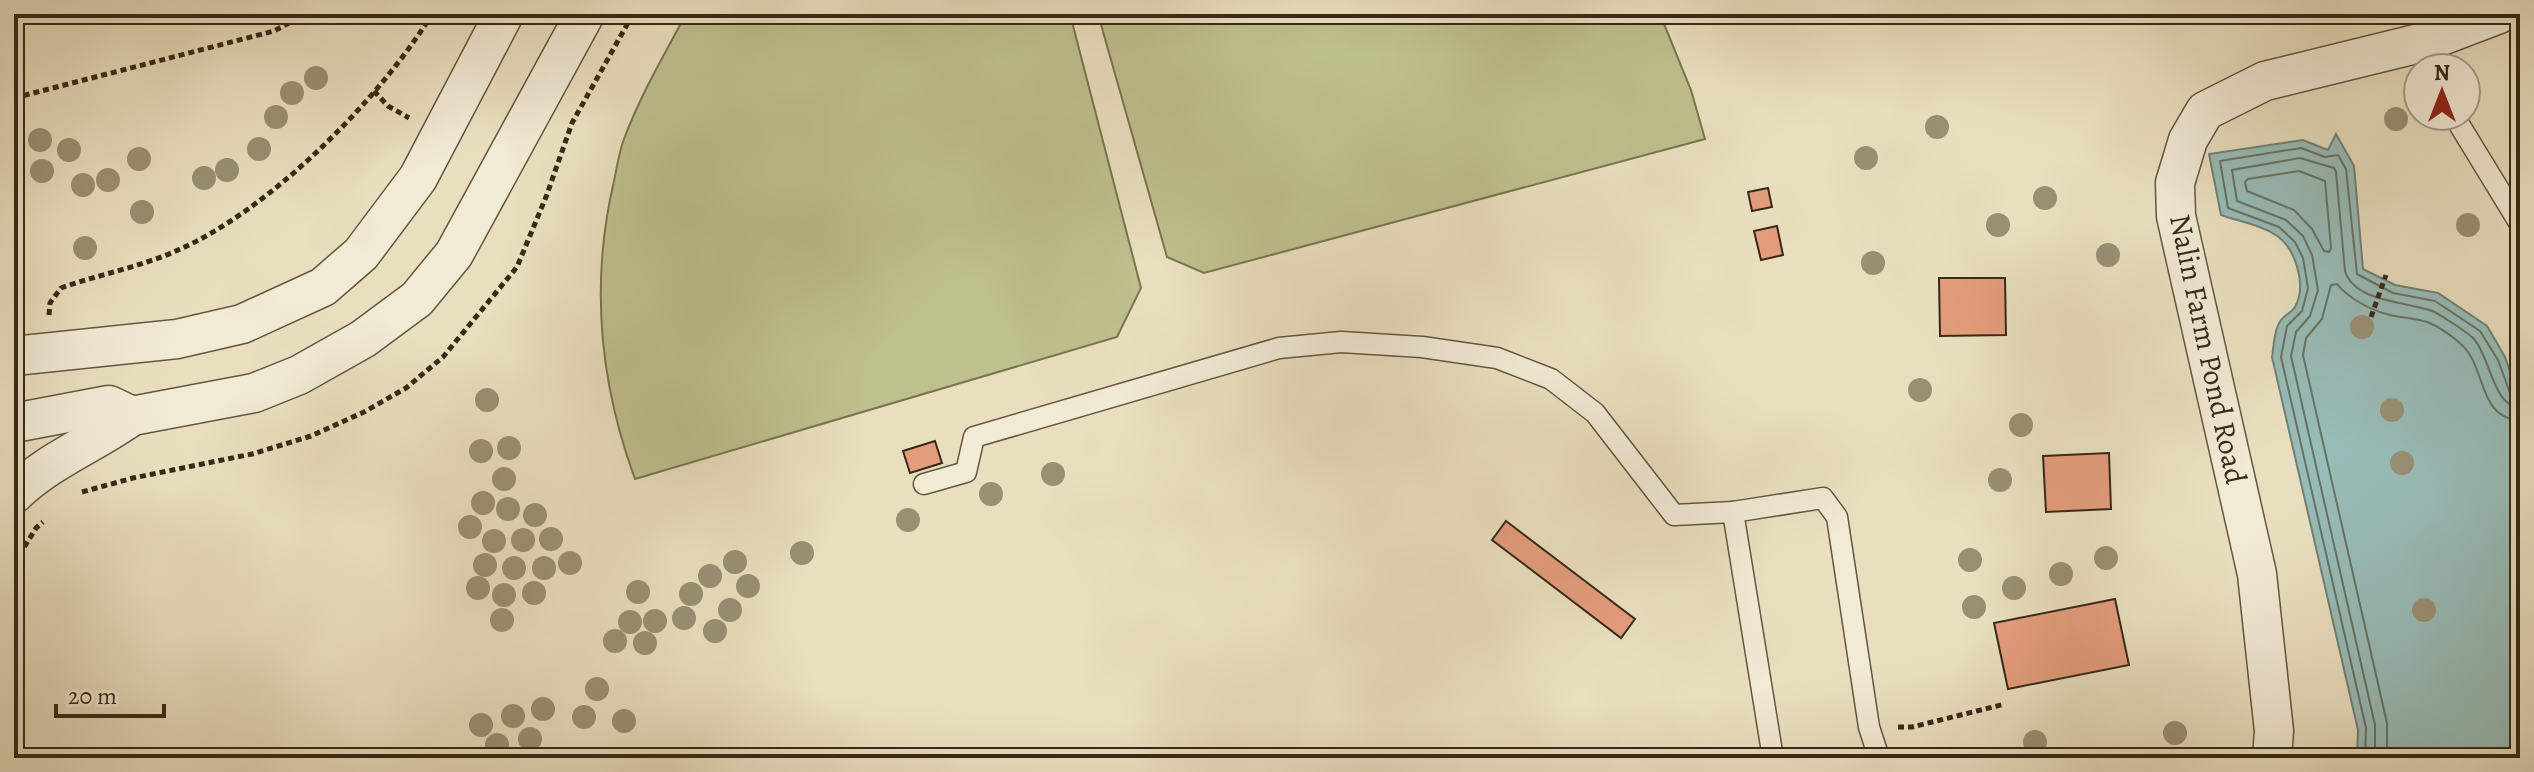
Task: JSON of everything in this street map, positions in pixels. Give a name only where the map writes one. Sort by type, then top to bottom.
[{"type":"street","points":[[14,356],[177,339],[242,324],[323,287],[361,254],[418,178],[504,14]]},
{"type":"street","points":[[14,494],[47,466],[104,437],[132,416],[265,389],[299,375],[363,339],[417,299],[454,254],[585,14]]},
{"type":"street","name":"Nalin Farm Pond Road","points":[[2437,52],[2499,14]]},
{"type":"street","name":"Nalin Farm Pond Road","points":[[2272,758],[2274,731],[2257,574],[2176,216],[2175,183],[2188,140],[2205,111],[2265,81],[2402,60]]},
{"type":"street","points":[[14,423],[109,405],[132,416]]},
{"type":"lane","points":[[2464,132],[2520,224]]},
{"type":"lane","points":[[924,484],[966,472],[974,437],[1279,348],[1341,342],[1422,347],[1497,358],[1551,379],[1595,413],[1674,515],[1733,512],[1823,498],[1837,517],[1869,727],[1879,758]]},
{"type":"lane","points":[[1733,512],[1773,758]]},
{"type":"path","points":[[14,98],[274,31],[306,14]]},
{"type":"path","points":[[49,320],[50,303],[61,288],[178,251],[228,225],[277,187],[323,145],[374,91],[418,37],[432,14]]},
{"type":"path","points":[[2371,317],[2386,275]]},
{"type":"path","points":[[1869,727],[1912,727],[2005,704]]},
{"type":"green space","points":[[686,14],[1070,14],[1141,288],[1117,337],[635,479],[613,405],[606,369],[602,332],[602,257],[622,144],[645,91]]},
{"type":"green space","points":[[1098,14],[1660,14],[1691,90],[1705,139],[1204,273],[1167,257]]},
{"type":"water","points":[[2336,134],[2354,166],[2363,269],[2395,285],[2438,293],[2487,326],[2505,357],[2520,400],[2520,758],[2357,758],[2358,730],[2272,357],[2279,324],[2294,309],[2298,298],[2297,267],[2288,248],[2274,234],[2221,215],[2209,154],[2303,140],[2328,150]]},
{"type":"water","points":[[14,178],[24,219],[18,230],[14,230]]},
{"type":"building","points":[[1768,188],[1772,207],[1752,211],[1748,192]]},
{"type":"building","points":[[1777,226],[1783,255],[1761,260],[1754,231]]},
{"type":"building","points":[[1939,278],[2005,278],[2006,335],[1940,336]]},
{"type":"building","points":[[935,441],[942,463],[910,473],[903,451]]},
{"type":"building","points":[[2109,453],[2111,509],[2046,512],[2043,456]]},
{"type":"building","points":[[1506,521],[1635,619],[1621,638],[1492,540]]},
{"type":"building","points":[[2115,599],[2129,665],[2008,689],[1994,623]]}]
